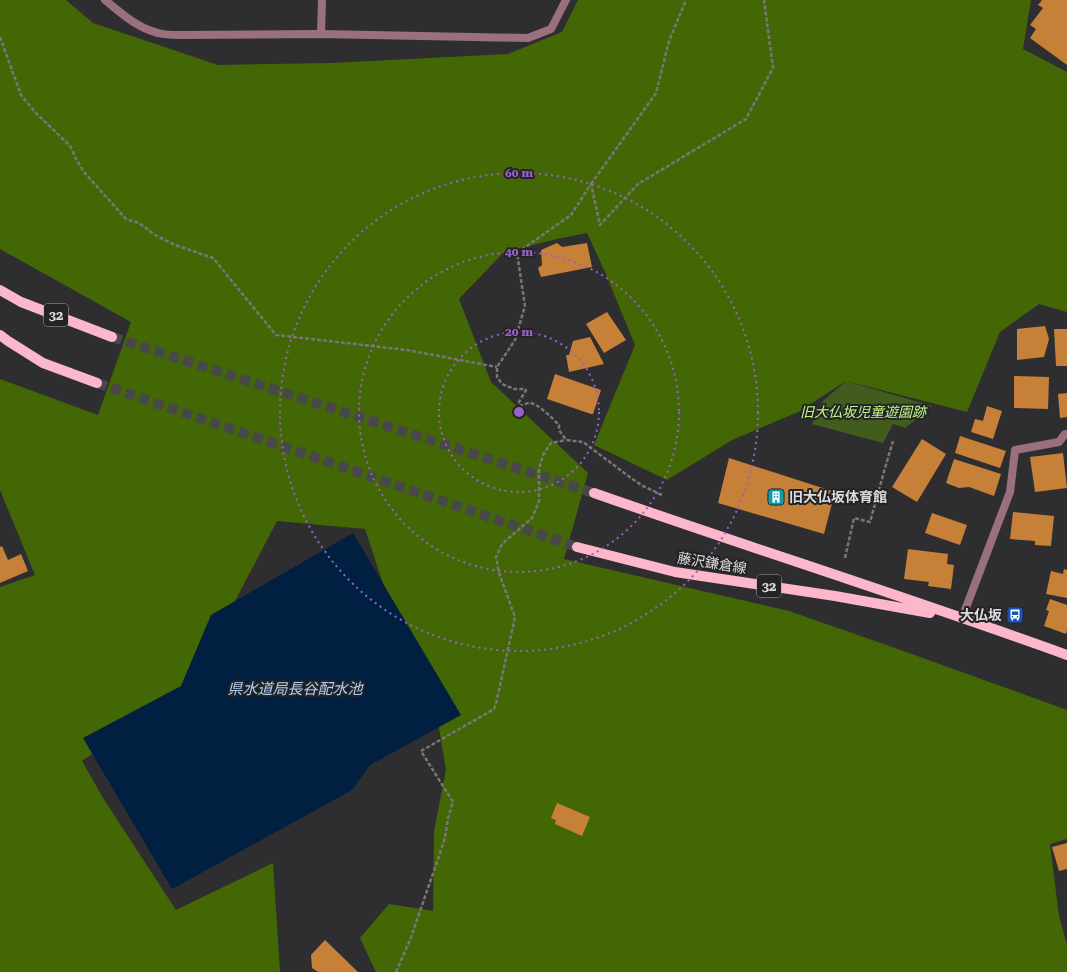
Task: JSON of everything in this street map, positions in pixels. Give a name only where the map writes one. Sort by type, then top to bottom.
[{"type":"main road","name":"32","points":[[0,290],[21,302],[112,337]]},
{"type":"main road","points":[[0,335],[43,362],[97,383]]},
{"type":"main road","name":"藤沢鎌倉線","points":[[594,493],[1067,655]]},
{"type":"main road","name":"藤沢鎌倉線","points":[[577,547],[675,572],[835,596],[962,618]]},
{"type":"street","points":[[105,0],[128,19],[143,28],[159,34],[321,34],[528,38],[551,29],[566,0]]},
{"type":"street","points":[[321,34],[322,0]]},
{"type":"street","points":[[962,618],[1010,492],[1015,450],[1059,442],[1067,434]]},
{"type":"path","points":[[566,440],[559,430],[559,424],[544,411],[530,403],[520,406],[519,402],[526,390],[514,389],[502,384],[497,376],[496,367],[515,340],[525,306],[517,253],[571,215],[591,184],[656,93],[669,41],[686,0]]},
{"type":"path","points":[[591,184],[600,225],[638,184],[746,119],[773,68],[764,0]]},
{"type":"path","points":[[0,37],[21,95],[35,112],[70,146],[84,172],[126,219],[139,223],[155,235],[175,245],[213,258],[276,335],[406,350],[496,367]]},
{"type":"path","points":[[396,972],[410,940],[439,856],[445,838],[448,818],[453,802],[421,751],[494,709],[515,617],[499,573],[496,557],[502,544],[532,518],[539,501],[539,468],[543,455],[552,443],[566,440],[582,442],[630,478],[669,498]]},
{"type":"path","points":[[841,577],[854,518],[870,522],[893,441]]},
{"type":"green space","points":[[0,0],[66,0],[93,23],[218,65],[332,63],[508,54],[562,32],[578,0],[1031,0],[1023,49],[1067,72],[1067,312],[1039,304],[1000,332],[967,412],[846,381],[798,412],[732,440],[667,480],[594,445],[635,345],[587,233],[504,252],[459,299],[491,382],[588,473],[564,559],[789,611],[1067,710],[1067,839],[1050,844],[1059,916],[1067,945],[1067,972],[376,972],[360,938],[389,904],[433,911],[434,831],[446,770],[435,704],[408,659],[365,529],[277,521],[190,687],[82,761],[103,798],[176,910],[273,863],[280,972],[0,972],[0,587],[35,575],[0,490],[0,379],[98,415],[131,322],[0,249]]},
{"type":"green space","name":"旧大仏坂児童遊園跡","points":[[846,381],[932,406],[905,428],[893,424],[883,443],[812,424],[823,401]]},
{"type":"water","name":"県水道局長谷配水池","points":[[353,533],[461,715],[370,765],[352,790],[172,889],[83,738],[181,686],[211,615]]},
{"type":"building","points":[[1042,0],[1067,0],[1067,65],[1030,38],[1036,29],[1030,25],[1043,8],[1038,5]]},
{"type":"building","points":[[557,243],[562,247],[587,243],[592,267],[541,277],[538,268],[542,265],[541,250]]},
{"type":"building","points":[[607,312],[626,340],[604,353],[586,324]]},
{"type":"building","points":[[1045,326],[1049,339],[1044,357],[1017,360],[1017,329]]},
{"type":"building","points":[[1054,329],[1067,329],[1067,366],[1056,366]]},
{"type":"building","points":[[590,337],[604,364],[569,372],[566,355],[569,355],[573,341]]},
{"type":"building","points":[[555,374],[601,390],[593,414],[547,399]]},
{"type":"building","points":[[1014,376],[1049,377],[1048,409],[1014,408]]},
{"type":"building","points":[[1067,393],[1067,417],[1060,418],[1058,394]]},
{"type":"building","points":[[987,406],[1002,411],[993,439],[971,432],[975,419],[983,421]]},
{"type":"building","points":[[960,436],[1006,451],[1000,468],[955,453]]},
{"type":"building","points":[[922,439],[946,454],[917,502],[892,487]]},
{"type":"building","points":[[1063,453],[1067,488],[1035,492],[1030,457]]},
{"type":"building","name":"旧大仏坂体育館","points":[[729,458],[835,492],[824,534],[718,503]]},
{"type":"building","points":[[954,459],[1001,474],[994,496],[969,487],[959,488],[946,483]]},
{"type":"building","points":[[1013,512],[1054,516],[1051,546],[1035,545],[1035,541],[1010,539]]},
{"type":"building","points":[[932,513],[967,525],[960,545],[925,533]]},
{"type":"building","points":[[2,546],[8,560],[21,554],[28,571],[0,583],[0,547]]},
{"type":"building","points":[[908,549],[948,554],[947,564],[954,565],[951,589],[928,586],[929,582],[904,579]]},
{"type":"building","points":[[1064,569],[1067,570],[1067,598],[1046,594],[1051,571],[1063,574]]},
{"type":"building","points":[[1050,599],[1067,605],[1066,634],[1044,626],[1049,611],[1046,610]]},
{"type":"building","points":[[557,803],[590,817],[582,836],[555,824],[556,820],[551,818]]},
{"type":"building","points":[[1067,843],[1067,869],[1059,871],[1052,847]]},
{"type":"building","points":[[325,940],[358,972],[318,972],[312,968],[311,955]]},
{"type":"tunnel","points":[[112,337],[594,493]]},
{"type":"tunnel","points":[[97,383],[577,547]]},
{"type":"place","name":"旧大仏坂体育館","points":[[776,497]]},
{"type":"place","name":"大仏坂","points":[[1015,615]]}]
